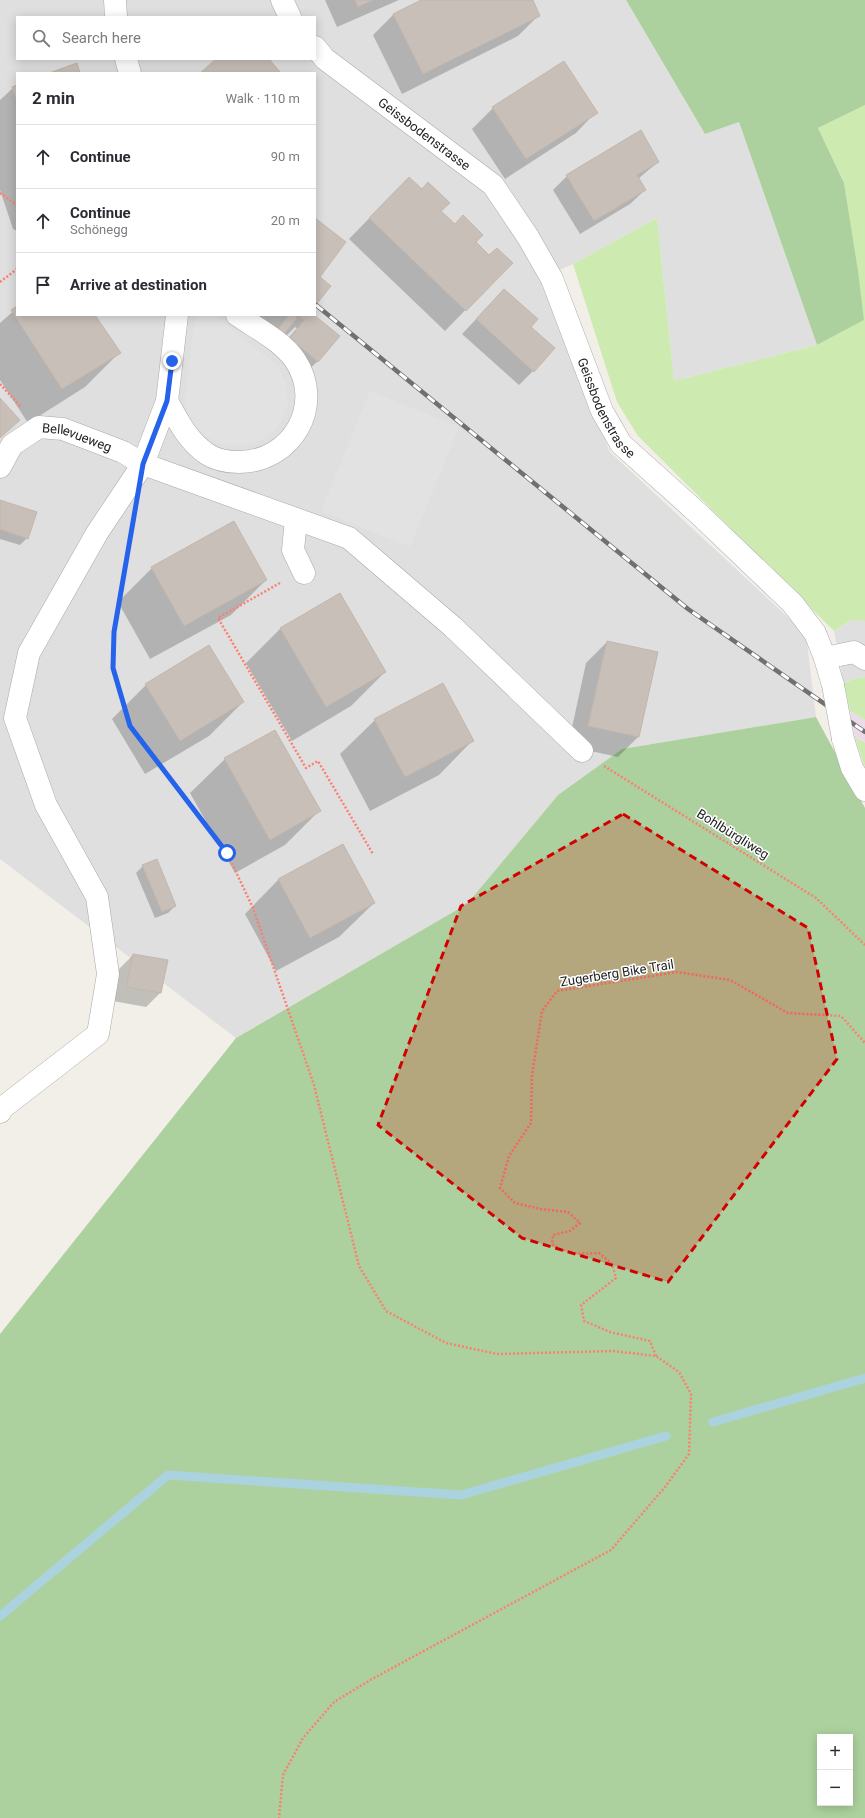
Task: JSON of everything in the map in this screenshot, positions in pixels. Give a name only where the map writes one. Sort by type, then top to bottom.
[{"type":"street","points":[[115,0],[116,16]]},
{"type":"street","points":[[282,0],[290,16]]},
{"type":"street","name":"Geissbodenstrasse","points":[[316,48],[325,59],[493,185],[528,237],[552,279],[602,411],[621,444],[700,515],[793,604],[815,633],[825,658],[833,685],[843,739],[852,768],[865,790]]},
{"type":"street","points":[[126,60],[130,72]]},
{"type":"street","points":[[0,1112],[1,1109],[98,1034],[108,974],[97,897],[46,805],[15,718],[29,653],[97,533],[143,464],[167,401],[177,316]]},
{"type":"street","points":[[167,401],[191,441],[208,455],[229,462],[251,462],[272,455],[289,442],[301,423],[306,402],[304,380],[295,360],[280,345],[238,316]]},
{"type":"street","name":"Bellevueweg","points":[[0,468],[12,445],[39,427],[63,429],[123,452],[143,464],[349,538],[452,627],[582,751]]},
{"type":"street","points":[[296,519],[292,550],[304,571]]},
{"type":"street","points":[[825,658],[854,652],[865,659]]},
{"type":"path","points":[[0,193],[16,204]]},
{"type":"path","points":[[0,282],[16,269]]},
{"type":"path","points":[[132,525],[114,632],[113,668],[130,726],[227,853],[253,908],[314,1085],[359,1266],[386,1311],[446,1344],[497,1354],[613,1351],[656,1356],[679,1372],[691,1394],[689,1454],[665,1487],[611,1550],[372,1679],[334,1702],[303,1738],[283,1775],[279,1818]]},
{"type":"path","points":[[304,571],[218,618],[306,768],[318,761],[373,854]]},
{"type":"path","name":"Bohlbürgliweg","points":[[582,751],[816,898],[865,945]]},
{"type":"path","name":"Zugerberg Bike Trail","points":[[656,1356],[650,1341],[610,1332],[584,1321],[581,1305],[616,1278],[612,1264],[599,1253],[576,1255],[552,1244],[553,1235],[570,1231],[580,1222],[568,1212],[541,1209],[515,1203],[500,1188],[509,1156],[531,1123],[532,1075],[542,1011],[557,991],[677,972],[730,980],[788,1013],[841,1016],[865,1043]]},
{"type":"highlighted area","points":[[623,814],[808,928],[837,1059],[668,1282],[522,1238],[378,1125],[461,906]]},
{"type":"shaded area","points":[[0,0],[626,0],[705,134],[739,122],[817,345],[674,381],[657,218],[573,264],[542,278],[610,452],[806,634],[816,717],[622,749],[558,795],[467,904],[236,1038],[0,859]]},
{"type":"shaded area","points":[[197,316],[215,316],[278,366],[286,383],[288,404],[280,424],[274,431],[259,441],[250,444],[224,445],[207,437],[199,431],[191,420],[184,403],[195,318]]},
{"type":"shaded area","points":[[370,391],[459,427],[410,547],[321,511]]},
{"type":"shaded area","points":[[851,620],[865,621],[865,677],[853,679],[844,684],[834,631]]},
{"type":"shaded area","points":[[850,711],[865,720],[865,743],[855,737]]},
{"type":"green space","points":[[626,0],[865,0],[865,105],[818,128],[844,183],[864,320],[817,345],[739,122],[705,134]]},
{"type":"green space","points":[[865,105],[865,621],[851,620],[834,631],[638,436],[617,402],[573,264],[657,218],[674,381],[817,345],[864,320],[844,183],[818,128]]},
{"type":"green space","points":[[865,677],[865,720],[850,711],[844,684],[853,679]]},
{"type":"green space","points":[[816,717],[865,808],[865,1818],[0,1818],[0,1334],[236,1038],[467,904],[558,795],[622,749]]},
{"type":"green space","points":[[855,737],[865,743],[865,766],[864,765]]},
{"type":"building","points":[[355,0],[373,0],[358,7]]},
{"type":"building","points":[[421,0],[533,0],[540,16],[423,74],[393,14]]},
{"type":"building","points":[[215,60],[270,60],[280,72],[201,72]]},
{"type":"building","points":[[564,61],[598,113],[526,159],[492,107]]},
{"type":"building","points":[[77,63],[80,72],[52,72]]},
{"type":"building","points":[[16,85],[16,99],[12,87]]},
{"type":"building","points":[[641,130],[659,162],[637,175],[646,190],[594,221],[566,175]]},
{"type":"building","points":[[409,177],[422,189],[428,182],[450,203],[441,211],[455,224],[463,215],[483,235],[476,242],[489,255],[497,248],[513,263],[466,311],[369,218]]},
{"type":"building","points":[[316,219],[346,242],[320,277],[331,286],[316,305]]},
{"type":"building","points":[[504,289],[538,319],[531,327],[555,348],[534,372],[476,319]]},
{"type":"building","points":[[16,307],[16,316],[96,316],[121,353],[62,389],[11,310]]},
{"type":"building","points":[[288,316],[295,316],[297,318],[284,334],[278,329]]},
{"type":"building","points":[[299,316],[307,316],[304,320]]},
{"type":"building","points":[[307,316],[315,316],[340,336],[318,362],[290,338]]},
{"type":"building","points":[[0,398],[20,420],[0,438]]},
{"type":"building","points":[[0,500],[37,512],[28,539],[0,529]]},
{"type":"building","points":[[234,521],[267,580],[184,626],[151,567]]},
{"type":"building","points":[[340,593],[386,672],[326,707],[280,628]]},
{"type":"building","points":[[607,641],[658,652],[639,737],[588,726]]},
{"type":"building","points":[[209,645],[244,702],[180,741],[145,684]]},
{"type":"building","points":[[443,683],[474,741],[405,777],[374,719]]},
{"type":"building","points":[[275,730],[321,811],[270,840],[224,758]]},
{"type":"building","points":[[343,844],[375,903],[310,938],[278,879]]},
{"type":"building","points":[[157,859],[176,906],[162,912],[142,865]]},
{"type":"building","points":[[133,954],[168,960],[161,993],[126,987]]},
{"type":"waterway","points":[[713,1422],[865,1378]]},
{"type":"waterway","points":[[0,1616],[168,1475],[461,1495],[666,1436]]},
{"type":"railway","points":[[316,305],[688,609],[865,732]]},
{"type":"route","points":[[172,361],[167,401],[143,464],[114,632],[113,668],[130,726],[227,853]]}]
